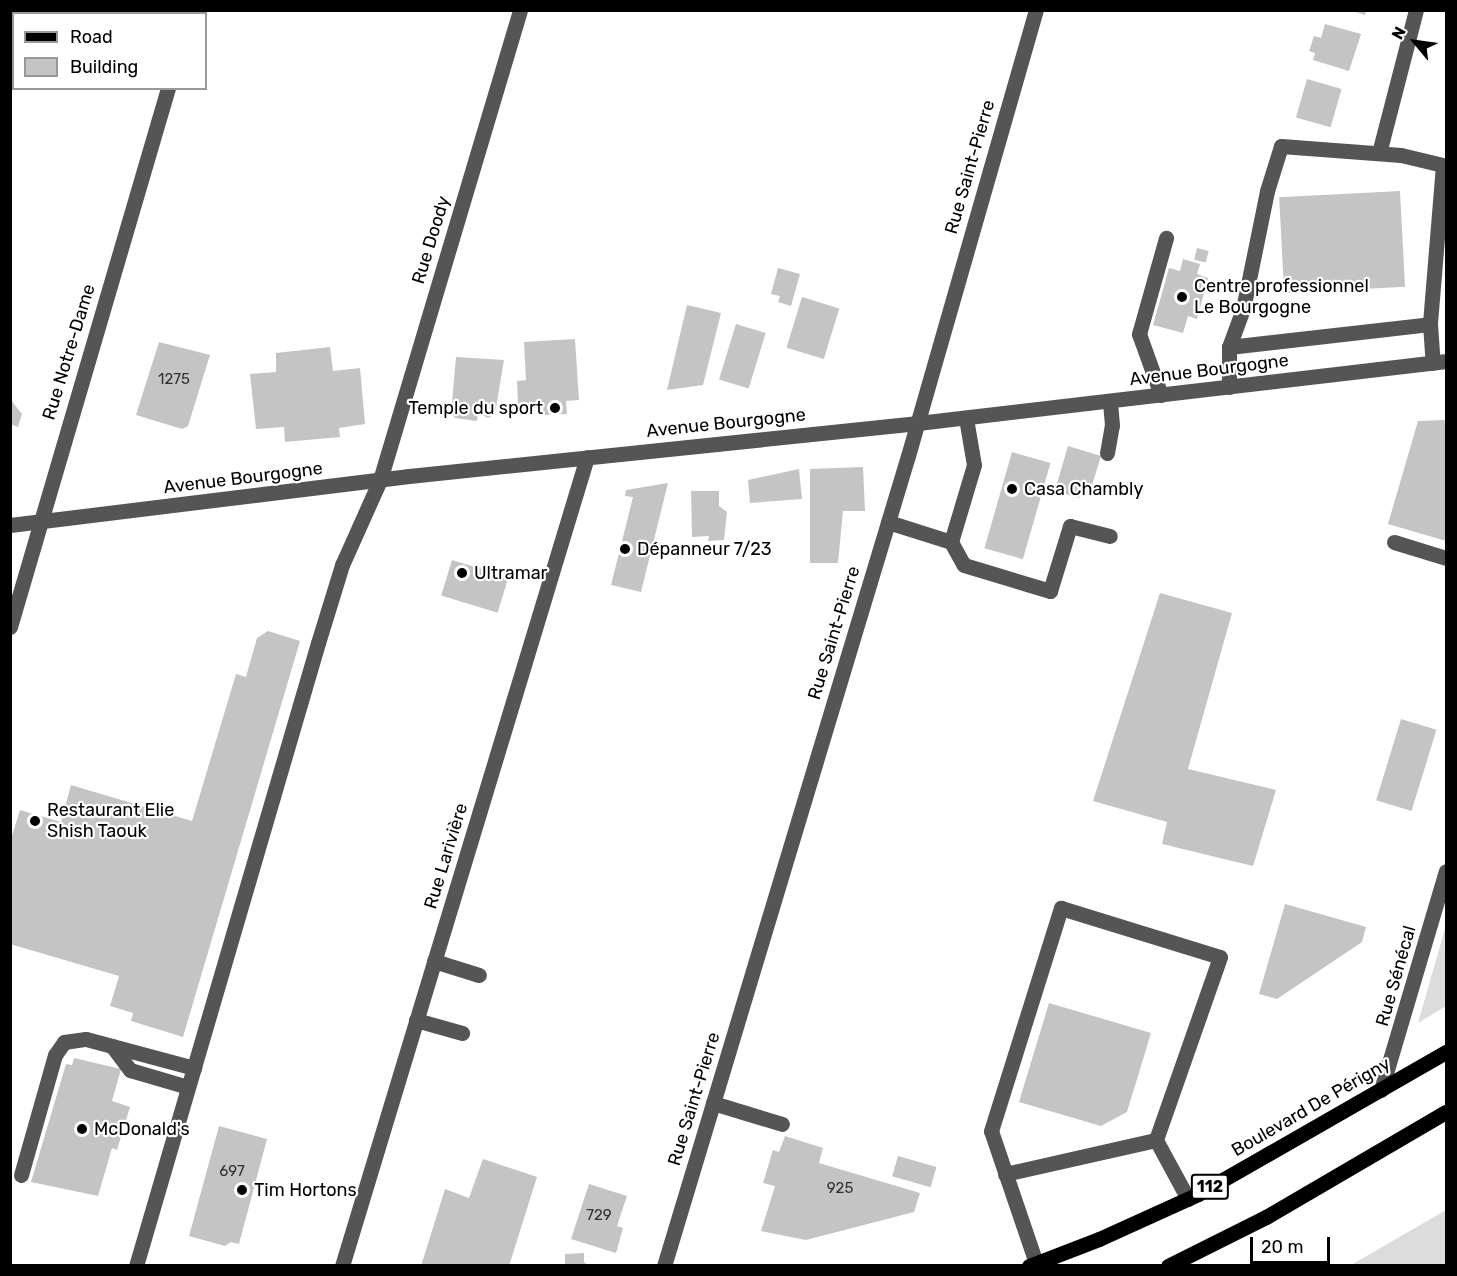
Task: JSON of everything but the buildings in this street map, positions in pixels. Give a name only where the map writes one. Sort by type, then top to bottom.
[{"type":"main road","name":"Boulevard De Périgny","points":[[1033,1264],[1188,1198],[1446,1052]]},
{"type":"main road","points":[[1168,1266],[1266,1217],[1446,1112]]},
{"type":"street","name":"Rue Doody","points":[[136,1266],[342,566],[380,480],[520,10]]},
{"type":"street","name":"Rue Saint-Pierre","points":[[664,1266],[918,423],[1036,10]]},
{"type":"street","points":[[1379,153],[1416,10]]},
{"type":"street","name":"Rue Notre-Dame","points":[[10,627],[167,90]]},
{"type":"street","points":[[1229,387],[1229,347],[1243,309],[1267,191],[1281,146],[1379,153],[1443,165],[1430,324],[1440,362]]},
{"type":"street","points":[[1161,395],[1139,334],[1166,238]]},
{"type":"street","points":[[1229,347],[1430,324]]},
{"type":"street","name":"Avenue Bourgogne","points":[[10,525],[380,480],[966,418],[1440,362]]},
{"type":"street","points":[[1107,453],[1112,425],[1110,401]]},
{"type":"street","points":[[951,542],[974,465],[966,418]]},
{"type":"street","name":"Rue Larivière","points":[[342,1266],[587,457]]},
{"type":"street","points":[[888,522],[951,542],[964,565],[1050,591],[1070,526],[1110,536]]},
{"type":"street","points":[[1394,542],[1446,558]]},
{"type":"street","name":"Rue Sénécal","points":[[1381,1090],[1446,871]]},
{"type":"street","points":[[1005,1174],[1156,1140],[1164,1127],[1220,957],[1061,908],[992,1125],[1005,1174],[1033,1264]]},
{"type":"street","points":[[434,961],[479,975]]},
{"type":"street","points":[[416,1020],[462,1033]]},
{"type":"street","points":[[21,1175],[57,1050],[74,1038],[194,1068]]},
{"type":"street","points":[[112,1047],[130,1070],[188,1087]]},
{"type":"street","points":[[714,1103],[782,1124]]},
{"type":"street","points":[[1156,1140],[1188,1198]]},
{"type":"shaded area","points":[[1446,925],[1446,1006],[1418,1023]]},
{"type":"shaded area","points":[[1446,1210],[1446,1265],[1351,1265]]},
{"type":"place","name":"Centre professionnel Le Bourgogne","points":[[1182,297]]},
{"type":"place","name":"Temple du sport","points":[[555,408]]},
{"type":"place","name":"Casa Chambly","points":[[1012,489]]},
{"type":"place","name":"Dépanneur 7/23","points":[[625,549]]},
{"type":"place","name":"Ultramar","points":[[462,573]]},
{"type":"place","name":"Restaurant Elie Shish Taouk","points":[[35,821]]},
{"type":"place","name":"McDonald's","points":[[82,1129]]},
{"type":"place","name":"Tim Hortons","points":[[242,1190]]}]
